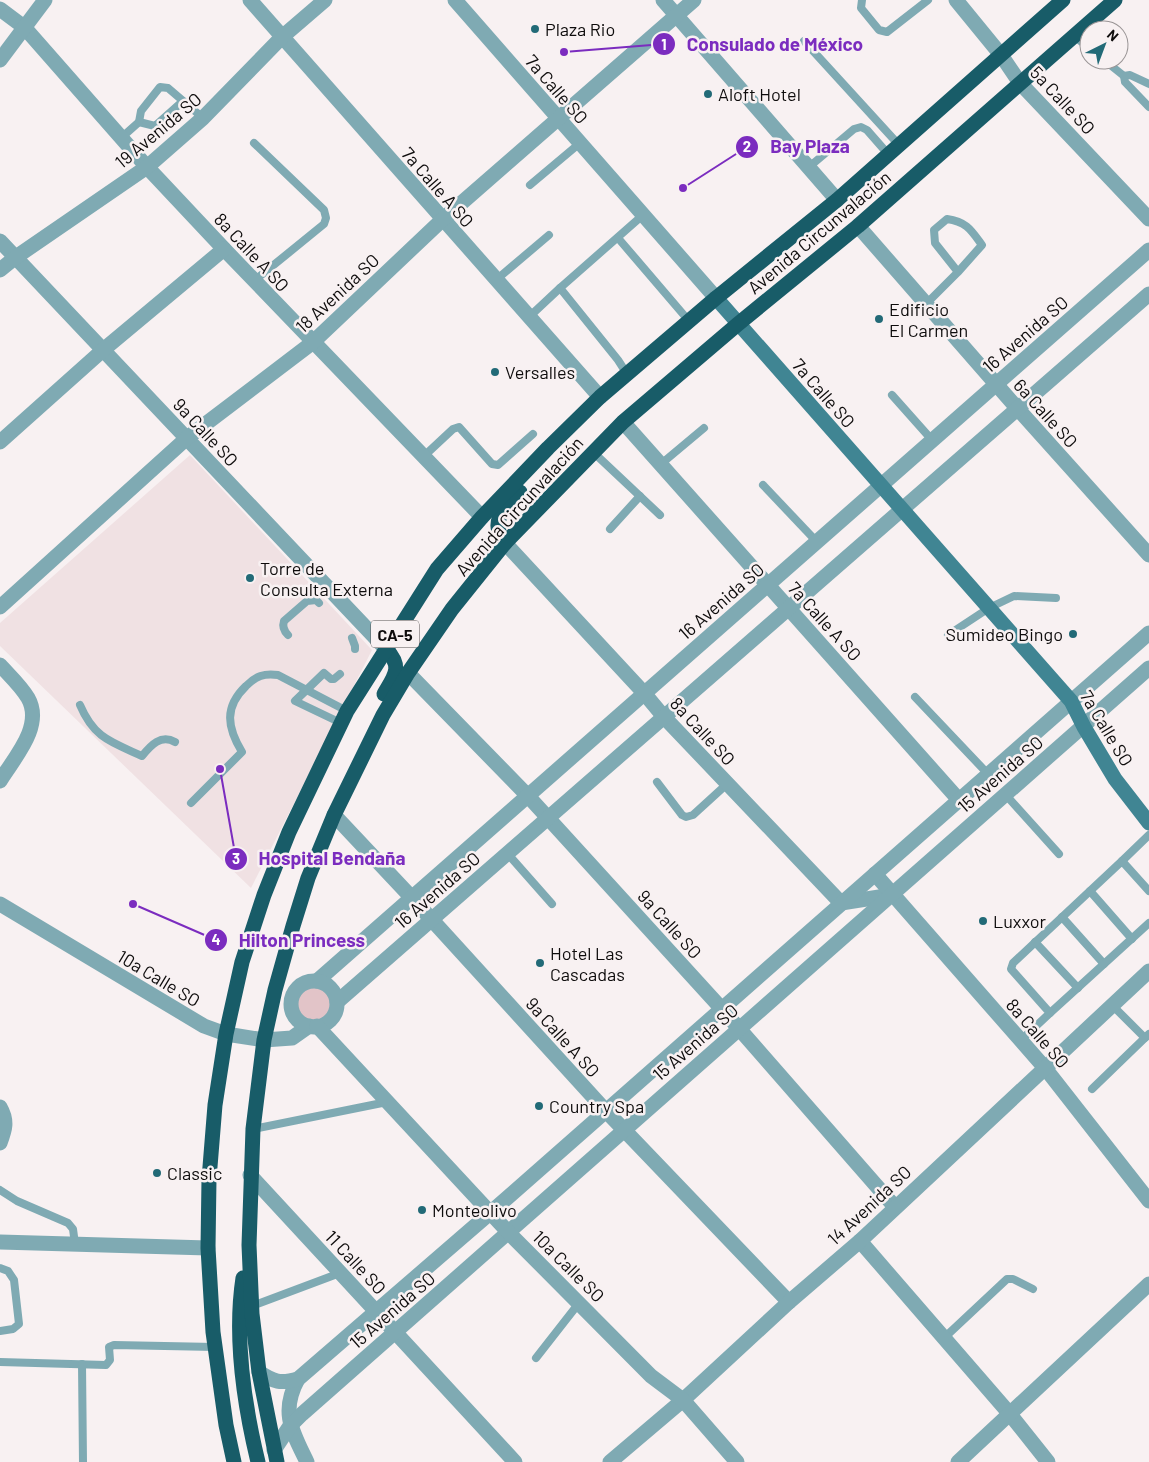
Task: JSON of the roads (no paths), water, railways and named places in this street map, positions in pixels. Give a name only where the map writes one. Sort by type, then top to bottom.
[{"type":"highway","name":"Avenida Circunvalación","points":[[234,1462],[226,1425],[215,1347],[208,1248],[209,1179],[215,1105],[226,1034],[242,962],[264,895],[289,832],[344,717],[437,569],[548,448],[600,397],[716,298],[837,200],[1063,0]]},
{"type":"highway","name":"Avenida Circunvalación","points":[[275,1456],[259,1372],[248,1245],[253,1129],[264,1040],[275,990],[308,878],[334,814],[383,715],[408,673],[452,609],[505,543],[623,422],[738,324],[858,226],[1115,0]]},
{"type":"highway","points":[[505,543],[498,531],[500,517],[504,509],[544,466],[548,448]]},
{"type":"highway","points":[[383,715],[383,695],[396,671],[396,663],[386,649]]},
{"type":"highway","points":[[248,1245],[238,1326],[245,1391],[258,1462]]},
{"type":"main road","name":"7a Calle SO","points":[[716,298],[1071,701],[1115,779],[1149,823]]},
{"type":"street","points":[[0,60],[46,0]]},
{"type":"street","name":"7a Calle A SO","points":[[250,0],[600,397]]},
{"type":"street","name":"19 Avenida SO","points":[[0,270],[147,167],[204,118],[282,37],[325,0]]},
{"type":"street","name":"7a Calle SO","points":[[455,0],[716,298]]},
{"type":"street","points":[[662,0],[837,200]]},
{"type":"street","name":"18 Avenida SO","points":[[0,607],[187,438],[312,342],[442,220],[694,0]]},
{"type":"street","name":"5a Calle SO","points":[[956,0],[1020,83],[1149,219]]},
{"type":"street","name":"8a Calle A SO","points":[[0,9],[24,27],[147,167],[224,250],[482,518]]},
{"type":"street","name":"6a Calle SO","points":[[858,226],[1149,555]]},
{"type":"street","name":"9a Calle SO","points":[[0,241],[386,649]]},
{"type":"street","points":[[0,442],[104,350],[224,250]]},
{"type":"street","name":"16 Avenida SO","points":[[317,981],[1149,250]]},
{"type":"street","name":"16 Avenida SO","points":[[337,1002],[1017,408],[1147,299]]},
{"type":"street","name":"7a Calle A SO","points":[[623,422],[958,800]]},
{"type":"street","name":"8a Calle SO","points":[[505,543],[664,717],[841,903]]},
{"type":"street","name":"15 Avenida SO","points":[[298,1379],[490,1213],[1149,633]]},
{"type":"street","points":[[0,665],[29,699],[33,712],[33,724],[0,781]]},
{"type":"street","name":"15 Avenida SO","points":[[275,1456],[290,1426],[738,1028],[893,895],[1149,668]]},
{"type":"street","name":"9a Calle SO","points":[[408,673],[528,796],[721,1008],[895,1207]]},
{"type":"street","name":"9a Calle A SO","points":[[334,814],[623,1130],[789,1302]]},
{"type":"street","name":"8a Calle SO","points":[[876,874],[1045,1068],[1149,1201]]},
{"type":"street","points":[[841,903],[893,895]]},
{"type":"street","name":"10a Calle SO","points":[[0,904],[204,1026],[226,1034],[264,1040],[292,1038],[313,1026],[509,1233],[651,1376],[683,1400],[732,1460]]},
{"type":"street","name":"14 Avenida SO","points":[[610,1462],[683,1400],[789,1302],[860,1241],[1149,971]]},
{"type":"street","points":[[309,981],[317,981],[325,983],[331,988],[337,1002],[330,1021],[313,1026],[302,1023],[292,1011],[292,996],[302,984],[309,981]]},
{"type":"street","points":[[275,990],[283,995],[292,996]]},
{"type":"street","points":[[0,1107],[6,1120],[5,1131],[0,1144]]},
{"type":"street","name":"11 Calle SO","points":[[250,1175],[515,1462]]},
{"type":"street","points":[[860,1241],[1009,1413],[1048,1462]]},
{"type":"street","points":[[0,1242],[208,1248]]},
{"type":"street","points":[[958,1462],[1149,1284]]},
{"type":"street","points":[[259,1372],[273,1381],[285,1382],[298,1379]]},
{"type":"street","points":[[298,1379],[288,1407],[290,1426],[306,1462]]},
{"type":"lane","points":[[862,0],[861,8],[879,30],[887,32],[928,0]]},
{"type":"lane","points":[[1074,36],[1079,40]]},
{"type":"lane","points":[[804,40],[894,150]]},
{"type":"lane","points":[[1116,70],[1124,76],[1125,82],[1149,107]]},
{"type":"lane","points":[[1124,76],[1130,75],[1149,84]]},
{"type":"lane","points":[[121,138],[139,122],[141,112],[160,87],[168,88],[204,118]]},
{"type":"lane","points":[[139,122],[155,126],[183,101]]},
{"type":"lane","points":[[809,167],[854,129],[861,127],[894,150]]},
{"type":"lane","points":[[254,143],[324,210],[326,218],[324,224],[254,281]]},
{"type":"lane","points":[[530,185],[580,143]]},
{"type":"lane","points":[[529,317],[643,215]]},
{"type":"lane","points":[[926,304],[958,272],[982,244],[969,226],[956,220],[947,219],[934,230],[935,243],[958,272]]},
{"type":"lane","points":[[496,280],[549,235]]},
{"type":"lane","points":[[618,238],[689,321]]},
{"type":"lane","points":[[560,288],[618,360],[627,374]]},
{"type":"lane","points":[[892,395],[932,440]]},
{"type":"lane","points":[[423,457],[453,429],[459,427],[492,464],[498,465],[533,434]]},
{"type":"lane","points":[[661,464],[704,428]]},
{"type":"lane","points":[[593,452],[660,515]]},
{"type":"lane","points":[[763,485],[817,542]]},
{"type":"lane","points":[[610,529],[640,496]]},
{"type":"lane","points":[[948,636],[989,608],[1014,596],[1056,598]]},
{"type":"lane","points":[[288,636],[284,631],[284,622],[307,601],[316,600],[319,602]]},
{"type":"lane","points":[[352,638],[355,649]]},
{"type":"lane","points":[[191,803],[242,752],[232,736],[230,707],[240,692],[255,677],[267,673],[278,675],[306,691],[344,717]]},
{"type":"lane","points":[[340,674],[331,679],[324,673],[295,701],[344,717]]},
{"type":"lane","points":[[915,697],[988,774]]},
{"type":"lane","points":[[80,705],[87,721],[105,739],[142,756],[153,744],[163,739],[170,739],[175,742]]},
{"type":"lane","points":[[657,782],[682,815],[686,817],[693,815],[728,784]]},
{"type":"lane","points":[[1005,794],[1059,854]]},
{"type":"lane","points":[[1050,1014],[1011,969],[1013,963],[1149,835]]},
{"type":"lane","points":[[507,853],[552,904]]},
{"type":"lane","points":[[1122,861],[1149,891]]},
{"type":"lane","points":[[1090,891],[1132,939]]},
{"type":"lane","points":[[1062,917],[1104,964]]},
{"type":"lane","points":[[1020,1041],[1149,923]]},
{"type":"lane","points":[[1035,942],[1078,988]]},
{"type":"lane","points":[[1092,1089],[1147,1036],[1112,1005]]},
{"type":"lane","points":[[253,1129],[387,1102]]},
{"type":"lane","points":[[0,1190],[25,1204],[68,1223],[73,1229],[76,1244]]},
{"type":"lane","points":[[0,1268],[8,1271],[14,1280],[19,1324],[13,1329],[0,1331]]},
{"type":"lane","points":[[252,1306],[340,1273]]},
{"type":"lane","points":[[944,1338],[1007,1279],[1014,1279],[1033,1289]]},
{"type":"lane","points":[[536,1358],[579,1303]]},
{"type":"lane","points":[[0,1362],[106,1365],[110,1360],[109,1347],[114,1345],[215,1347]]},
{"type":"lane","points":[[82,1364],[83,1462]]},
{"type":"place","name":"Plaza Rio","points":[[535,29]]},
{"type":"place","name":"Consulado de México","points":[[564,52]]},
{"type":"place","name":"Aloft Hotel","points":[[708,94]]},
{"type":"place","name":"Bay Plaza","points":[[683,188]]},
{"type":"place","name":"Edificio El Carmen","points":[[879,319]]},
{"type":"place","name":"Versalles","points":[[495,372]]},
{"type":"place","name":"Torre de Consulta Externa","points":[[250,578]]},
{"type":"place","name":"Sumideo Bingo","points":[[1073,634]]},
{"type":"place","name":"Hospital Bendaña","points":[[220,769]]},
{"type":"place","name":"Hilton Princess","points":[[133,904]]},
{"type":"place","name":"Luxxor","points":[[983,921]]},
{"type":"place","name":"Hotel Las Cascadas","points":[[540,963]]},
{"type":"place","name":"Country Spa","points":[[539,1106]]},
{"type":"place","name":"Classic","points":[[157,1173]]},
{"type":"place","name":"Monteolivo","points":[[422,1210]]}]
